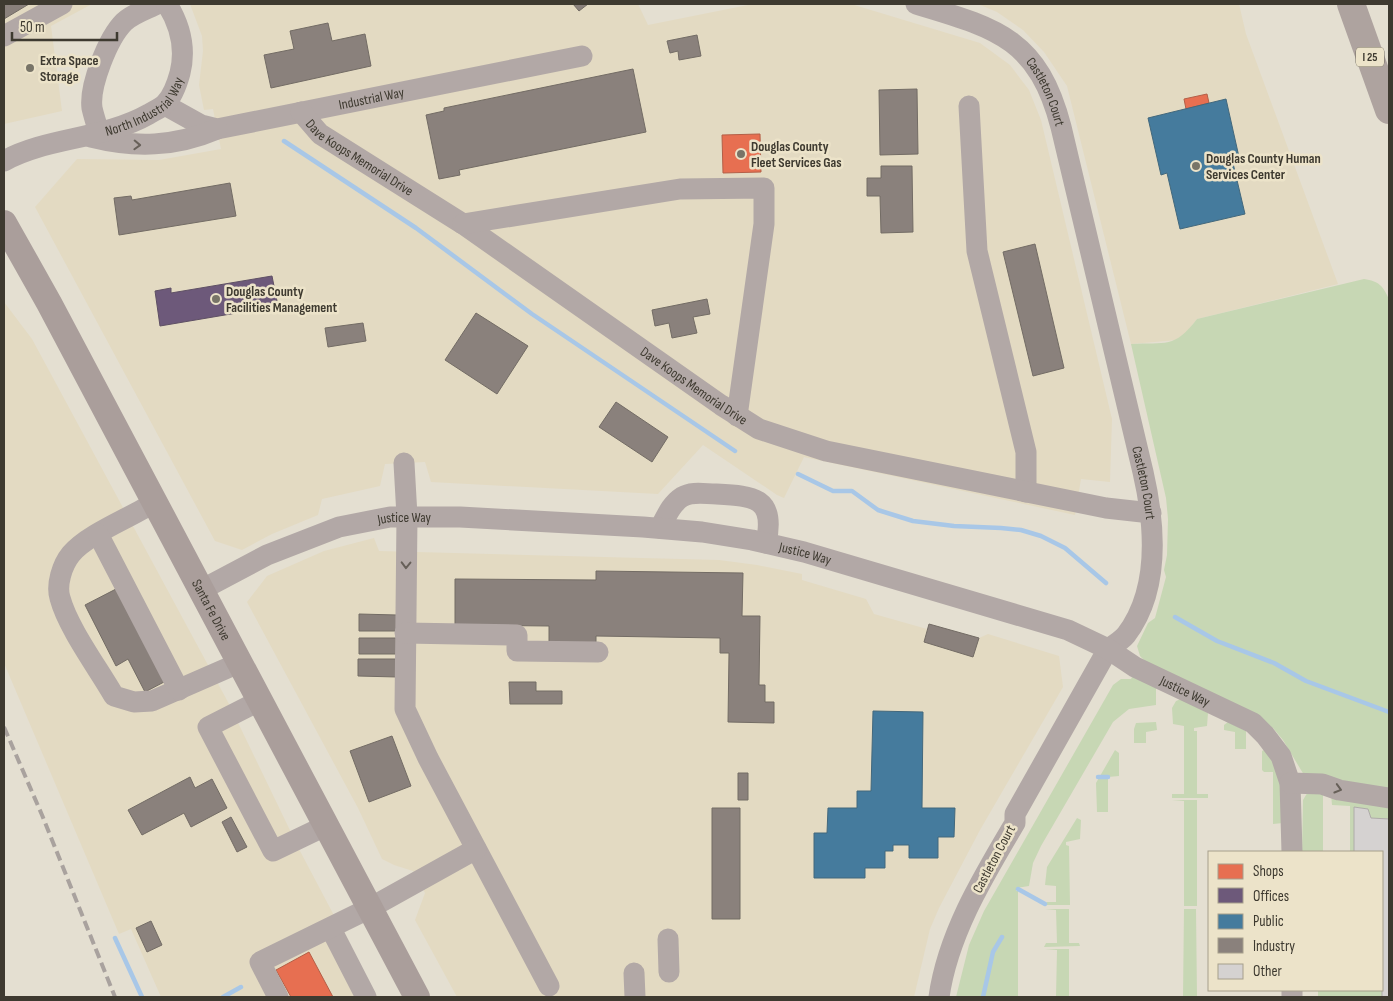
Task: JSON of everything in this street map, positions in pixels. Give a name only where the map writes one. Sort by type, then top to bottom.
[{"type":"highway","name":"I 25","points":[[1351,4],[1389,110]]},
{"type":"main road","name":"Santa Fe Drive","points":[[4,223],[49,303],[417,997]]},
{"type":"street","points":[[4,36],[62,4]]},
{"type":"street","points":[[94,135],[92,96],[112,37],[125,21],[157,4]]},
{"type":"street","name":"North Industrial Way","points":[[4,162],[52,145],[130,124],[165,105],[177,84],[182,66],[180,32],[167,4]]},
{"type":"street","name":"Castleton Court","points":[[916,4],[974,21],[996,31],[1023,52],[1035,66],[1049,91],[1064,136],[1151,513],[1153,548],[1144,597],[1126,636],[1108,649],[1015,814],[1015,823],[964,917],[948,958],[940,997]]},
{"type":"street","name":"Industrial Way","points":[[165,105],[190,120],[217,129],[582,56]]},
{"type":"street","points":[[969,106],[977,251],[1026,452],[1026,492]]},
{"type":"street","name":"Dave Koops Memorial Drive","points":[[301,112],[320,134],[462,224],[737,416],[778,436],[826,451],[1106,508],[1151,513]]},
{"type":"street","name":"North Industrial Way","points":[[94,135],[119,144],[151,145],[196,138],[217,129]]},
{"type":"street","points":[[462,224],[680,190],[764,188],[764,224],[737,416]]},
{"type":"street","points":[[404,463],[407,516],[405,709],[476,849],[549,986]]},
{"type":"street","points":[[660,528],[672,506],[682,497],[693,493],[749,496],[760,502],[768,513],[769,528],[766,543]]},
{"type":"street","points":[[142,509],[98,534],[71,554],[60,575],[60,597],[71,623],[114,696],[134,702],[152,701],[239,662]]},
{"type":"street","name":"Justice Way","points":[[201,590],[266,555],[315,535],[360,522],[407,516],[460,517],[660,528],[702,532],[766,543],[1042,621],[1074,632],[1108,649],[1135,667],[1253,723],[1276,748],[1290,783],[1292,851]]},
{"type":"street","points":[[98,534],[179,690]]},
{"type":"street","points":[[406,633],[517,635],[516,651],[598,652]]},
{"type":"street","points":[[259,701],[208,727],[273,851],[325,826]]},
{"type":"street","points":[[1290,783],[1317,783],[1339,790],[1389,798]]},
{"type":"street","points":[[278,997],[260,962],[331,929],[476,849]]},
{"type":"street","points":[[331,929],[366,997]]},
{"type":"street","points":[[668,939],[669,972]]},
{"type":"street","points":[[634,973],[635,997]]},
{"type":"shaded area","name":"Extra Space Storage","points":[[4,4],[92,4],[51,26],[62,111],[4,124]]},
{"type":"shaded area","points":[[190,4],[638,4],[648,25],[753,4],[851,4],[980,43],[1010,65],[1029,90],[1041,120],[1112,419],[1110,482],[1081,479],[1075,515],[804,457],[784,498],[703,445],[658,494],[431,482],[425,462],[385,464],[380,486],[322,499],[318,515],[272,534],[242,550],[215,541],[35,207],[77,159],[159,160],[221,149],[213,109],[204,110],[199,85],[203,51],[202,36]]},
{"type":"shaded area","points":[[978,4],[1239,4],[1246,34],[1338,284],[1197,319],[1184,336],[1177,340],[1131,344],[1067,86],[1044,52],[1023,30],[997,12]]},
{"type":"shaded area","points":[[4,302],[32,339],[229,704],[300,851],[377,997],[161,997],[131,929],[119,934],[4,663]]},
{"type":"shaded area","points":[[374,538],[379,551],[719,560],[757,565],[802,574],[802,580],[866,599],[874,614],[927,629],[929,624],[979,638],[988,634],[1059,656],[1063,687],[980,830],[939,908],[930,929],[914,997],[457,997],[415,920],[425,893],[413,871],[382,859],[358,808],[247,602],[267,576],[324,551]]},
{"type":"green space","points":[[1364,279],[1380,285],[1389,299],[1389,794],[1304,775],[1283,740],[1273,728],[1145,661],[1140,656],[1137,646],[1148,623],[1155,618],[1166,577],[1164,570],[1167,555],[1168,519],[1166,498],[1131,344],[1168,342],[1182,335],[1197,319]]},
{"type":"green space","points":[[1133,675],[1156,687],[1156,705],[1129,709],[1113,722],[1041,846],[1033,863],[1029,886],[1016,888],[1016,891],[1018,891],[1018,997],[956,997],[969,945],[984,911],[1113,685],[1121,679],[1131,679]]},
{"type":"green space","points":[[1181,699],[1208,713],[1207,726],[1194,728],[1194,731],[1197,731],[1197,794],[1208,794],[1208,798],[1172,798],[1172,794],[1184,794],[1184,726],[1173,724],[1172,708],[1176,701]]},
{"type":"green space","points":[[1156,722],[1157,730],[1146,732],[1146,743],[1134,743],[1136,723]]},
{"type":"green space","points":[[1228,722],[1246,731],[1246,749],[1235,749],[1235,732],[1224,730],[1224,725]]},
{"type":"green space","points":[[1266,749],[1281,776],[1283,823],[1273,824],[1273,772],[1264,772],[1262,770],[1262,751]]},
{"type":"green space","points":[[1115,750],[1119,753],[1119,776],[1108,777],[1108,812],[1097,812],[1096,783]]},
{"type":"green space","points":[[1309,790],[1323,793],[1323,851],[1302,851],[1303,800]]},
{"type":"green space","points":[[1331,794],[1389,804],[1389,819],[1371,818],[1368,809],[1355,807],[1354,851],[1350,851],[1350,806],[1332,805]]},
{"type":"green space","points":[[1172,800],[1197,800],[1197,906],[1184,906],[1184,801]]},
{"type":"green space","points":[[1077,818],[1081,820],[1080,839],[1066,842],[1066,845],[1069,846],[1070,905],[1045,905],[1047,902],[1056,902],[1056,886],[1045,885],[1047,867]]},
{"type":"green space","points":[[1045,909],[1069,909],[1069,943],[1079,943],[1080,946],[1044,947],[1046,943],[1057,943],[1056,910]]},
{"type":"green space","points":[[1184,909],[1196,909],[1197,997],[1183,997]]},
{"type":"green space","points":[[1045,949],[1069,949],[1069,997],[1056,997],[1057,950]]},
{"type":"green space","points":[[1318,991],[1382,991],[1382,997],[1318,997]]},
{"type":"building: Shops","points":[[1207,94],[1209,103],[1186,109],[1184,99]]},
{"type":"building: Shops","name":"Douglas County Fleet Services Gas","points":[[760,134],[761,172],[723,173],[722,135]]},
{"type":"building: Shops","points":[[309,952],[333,997],[291,997],[276,970]]},
{"type":"building: Offices","name":"Douglas County Facilities Management","points":[[272,276],[278,306],[160,326],[155,291],[171,288],[171,293]]},
{"type":"building: Public","name":"Douglas County Human Services Center","points":[[1226,99],[1239,157],[1232,159],[1245,214],[1180,229],[1167,173],[1161,175],[1148,118]]},
{"type":"building: Public","points":[[873,711],[923,712],[922,808],[955,808],[954,837],[938,837],[938,858],[909,858],[909,845],[893,845],[893,851],[885,851],[885,868],[865,868],[865,878],[814,878],[814,833],[827,833],[828,808],[857,808],[857,791],[871,791]]},
{"type":"building: Industry","points":[[4,4],[29,4],[4,19]]},
{"type":"building: Industry","points":[[573,4],[588,4],[579,11]]},
{"type":"building: Industry","points":[[328,23],[332,41],[365,34],[371,66],[271,88],[264,55],[294,49],[290,31]]},
{"type":"building: Industry","points":[[697,35],[701,56],[679,60],[678,51],[670,53],[667,41]]},
{"type":"building: Industry","points":[[633,69],[646,132],[459,170],[460,175],[439,179],[426,115],[444,111],[444,108]]},
{"type":"building: Industry","points":[[917,89],[918,154],[880,155],[879,90]]},
{"type":"building: Industry","points":[[881,166],[912,166],[913,232],[881,233],[880,196],[867,196],[867,178],[881,178]]},
{"type":"building: Industry","points":[[230,183],[236,216],[119,235],[114,198],[131,196],[132,200]]},
{"type":"building: Industry","points":[[1035,244],[1064,368],[1033,376],[1003,252]]},
{"type":"building: Industry","points":[[707,299],[710,314],[693,317],[697,333],[672,338],[669,323],[655,326],[652,310]]},
{"type":"building: Industry","points":[[476,313],[528,346],[497,394],[445,360]]},
{"type":"building: Industry","points":[[363,323],[366,341],[328,347],[325,328]]},
{"type":"building: Industry","points":[[616,402],[668,437],[652,462],[599,427]]},
{"type":"building: Industry","points":[[596,571],[743,573],[742,616],[760,616],[759,685],[765,685],[765,702],[774,702],[774,723],[728,722],[729,653],[720,653],[720,638],[596,636],[596,644],[549,643],[549,626],[455,625],[455,579],[596,580]]},
{"type":"building: Industry","points":[[116,589],[164,682],[145,692],[128,659],[116,666],[85,605]]},
{"type":"building: Industry","points":[[359,614],[397,615],[397,631],[359,631]]},
{"type":"building: Industry","points":[[929,624],[979,638],[973,657],[924,642]]},
{"type":"building: Industry","points":[[359,638],[396,638],[396,654],[359,654]]},
{"type":"building: Industry","points":[[358,659],[397,659],[397,677],[358,676]]},
{"type":"building: Industry","points":[[509,682],[536,682],[536,691],[562,691],[562,704],[510,704]]},
{"type":"building: Industry","points":[[392,736],[411,786],[369,802],[350,751]]},
{"type":"building: Industry","points":[[738,773],[748,773],[748,800],[738,800]]},
{"type":"building: Industry","points":[[190,777],[195,788],[212,779],[227,808],[191,827],[184,813],[142,835],[128,810]]},
{"type":"building: Industry","points":[[712,808],[740,808],[740,919],[712,919]]},
{"type":"building: Industry","points":[[231,817],[247,847],[237,852],[222,822]]},
{"type":"building: Industry","points":[[151,921],[162,945],[147,952],[136,928]]},
{"type":"building: Other","points":[[1354,807],[1368,809],[1371,818],[1389,819],[1389,997],[1382,997],[1383,851],[1354,851]]},
{"type":"waterway","points":[[284,141],[416,228],[532,314],[735,451]]},
{"type":"waterway","points":[[798,474],[833,491],[852,491],[878,510],[913,521],[954,526],[1021,530],[1041,536],[1065,548],[1106,583]]},
{"type":"waterway","points":[[1175,617],[1217,641],[1274,663],[1306,681],[1389,712]]},
{"type":"waterway","points":[[1098,777],[1108,777]]},
{"type":"waterway","points":[[1018,889],[1045,904]]},
{"type":"waterway","points":[[983,997],[993,952],[1002,937]]},
{"type":"waterway","points":[[115,938],[142,997]]},
{"type":"waterway","points":[[223,997],[241,987]]},
{"type":"railway","points":[[4,727],[42,815],[115,997]]},
{"type":"place","name":"Extra Space Storage","points":[[30,68]]},
{"type":"place","name":"Douglas County Fleet Services Gas","points":[[741,154]]},
{"type":"place","name":"Douglas County Human Services Center","points":[[1196,166]]},
{"type":"place","name":"Douglas County Facilities Management","points":[[216,299]]}]
